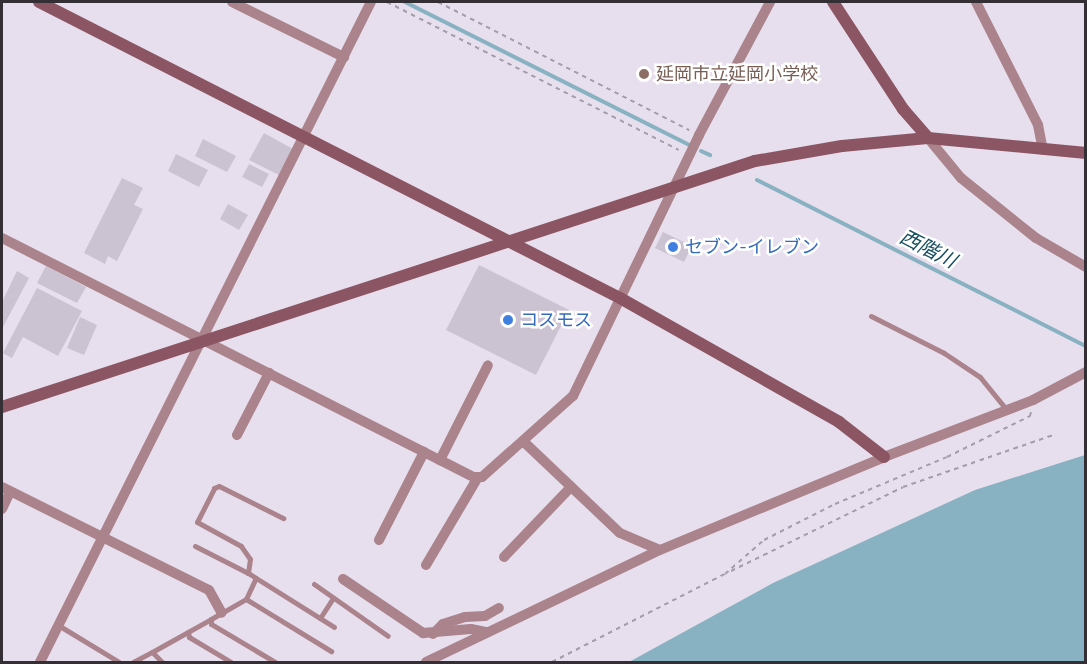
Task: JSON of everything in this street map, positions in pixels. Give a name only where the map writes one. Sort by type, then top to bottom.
[{"type":"street","points":[[39,2],[620,298],[839,423],[884,457]]},
{"type":"street","points":[[232,2],[344,57]]},
{"type":"street","points":[[40,663],[371,2]]},
{"type":"street","points":[[426,565],[478,477],[524,442],[573,396],[677,185],[699,135],[770,2]]},
{"type":"street","points":[[833,2],[903,109],[961,178],[1036,238],[1086,267]]},
{"type":"street","points":[[976,2],[1038,125],[1044,150]]},
{"type":"street","points":[[2,407],[202,339],[755,161],[842,146],[928,138],[1086,153]]},
{"type":"street","points":[[2,238],[424,452],[478,477]]},
{"type":"street","points":[[440,460],[488,365]]},
{"type":"street","points":[[426,663],[660,550],[884,457],[1033,400],[1086,372]]},
{"type":"street","points":[[237,435],[269,373]]},
{"type":"street","points":[[524,442],[620,533],[660,550]]},
{"type":"street","points":[[379,540],[424,452]]},
{"type":"street","points":[[504,557],[571,487]]},
{"type":"street","points":[[2,509],[6,490],[209,590],[222,613]]},
{"type":"street","points":[[344,579],[423,633],[433,634],[471,629],[487,632]]},
{"type":"street","points":[[433,634],[443,624],[465,616],[485,616],[499,608]]},
{"type":"lane","points":[[871,316],[944,353],[980,377],[1006,409]]},
{"type":"lane","points":[[248,573],[250,559],[241,546],[197,522],[214,488],[219,486],[283,518]]},
{"type":"lane","points":[[195,546],[248,573],[334,627]]},
{"type":"lane","points":[[133,663],[246,599],[256,578]]},
{"type":"lane","points":[[314,584],[388,636]]},
{"type":"lane","points":[[320,618],[333,598]]},
{"type":"lane","points":[[246,599],[331,651]]},
{"type":"lane","points":[[211,619],[211,624],[275,663]]},
{"type":"lane","points":[[58,625],[119,663]]},
{"type":"lane","points":[[188,632],[189,637],[231,663]]},
{"type":"lane","points":[[152,652],[162,663]]},
{"type":"path","points":[[387,2],[690,156]]},
{"type":"path","points":[[438,2],[699,135]]},
{"type":"path","points":[[725,574],[764,540],[1030,416],[1033,400]]},
{"type":"path","points":[[552,663],[725,574],[903,487],[1053,435]]},
{"type":"water","points":[[1085,455],[1085,662],[629,662],[773,583],[975,490]]},
{"type":"building","points":[[264,133],[293,149],[279,175],[249,160]]},
{"type":"building","points":[[203,139],[236,156],[227,172],[195,156]]},
{"type":"building","points":[[176,154],[208,170],[199,187],[168,171]]},
{"type":"building","points":[[249,164],[269,174],[262,187],[242,177]]},
{"type":"building","points":[[122,178],[143,188],[134,205],[143,209],[117,261],[108,256],[105,264],[84,253]]},
{"type":"building","points":[[228,204],[248,215],[239,230],[220,219]]},
{"type":"building","name":"セブン-イレブン","points":[[663,232],[692,246],[684,262],[655,248]]},
{"type":"building","name":"コスモス","points":[[479,265],[569,310],[536,375],[446,330]]},
{"type":"building","points":[[46,266],[86,287],[77,303],[37,283]]},
{"type":"building","points":[[17,271],[29,278],[3,327],[2,302]]},
{"type":"building","points":[[37,288],[82,311],[58,356],[23,337],[12,358],[3,353]]},
{"type":"building","points":[[80,317],[97,325],[84,355],[67,348]]},
{"type":"waterway","points":[[405,2],[691,146]]},
{"type":"waterway","points":[[701,151],[710,155]]},
{"type":"waterway","name":"西階川","points":[[757,180],[1085,346]]},
{"type":"place","name":"延岡市立延岡小学校","points":[[644,74]]},
{"type":"place","name":"セブン-イレブン","points":[[673,247]]},
{"type":"place","name":"コスモス","points":[[508,320]]}]
